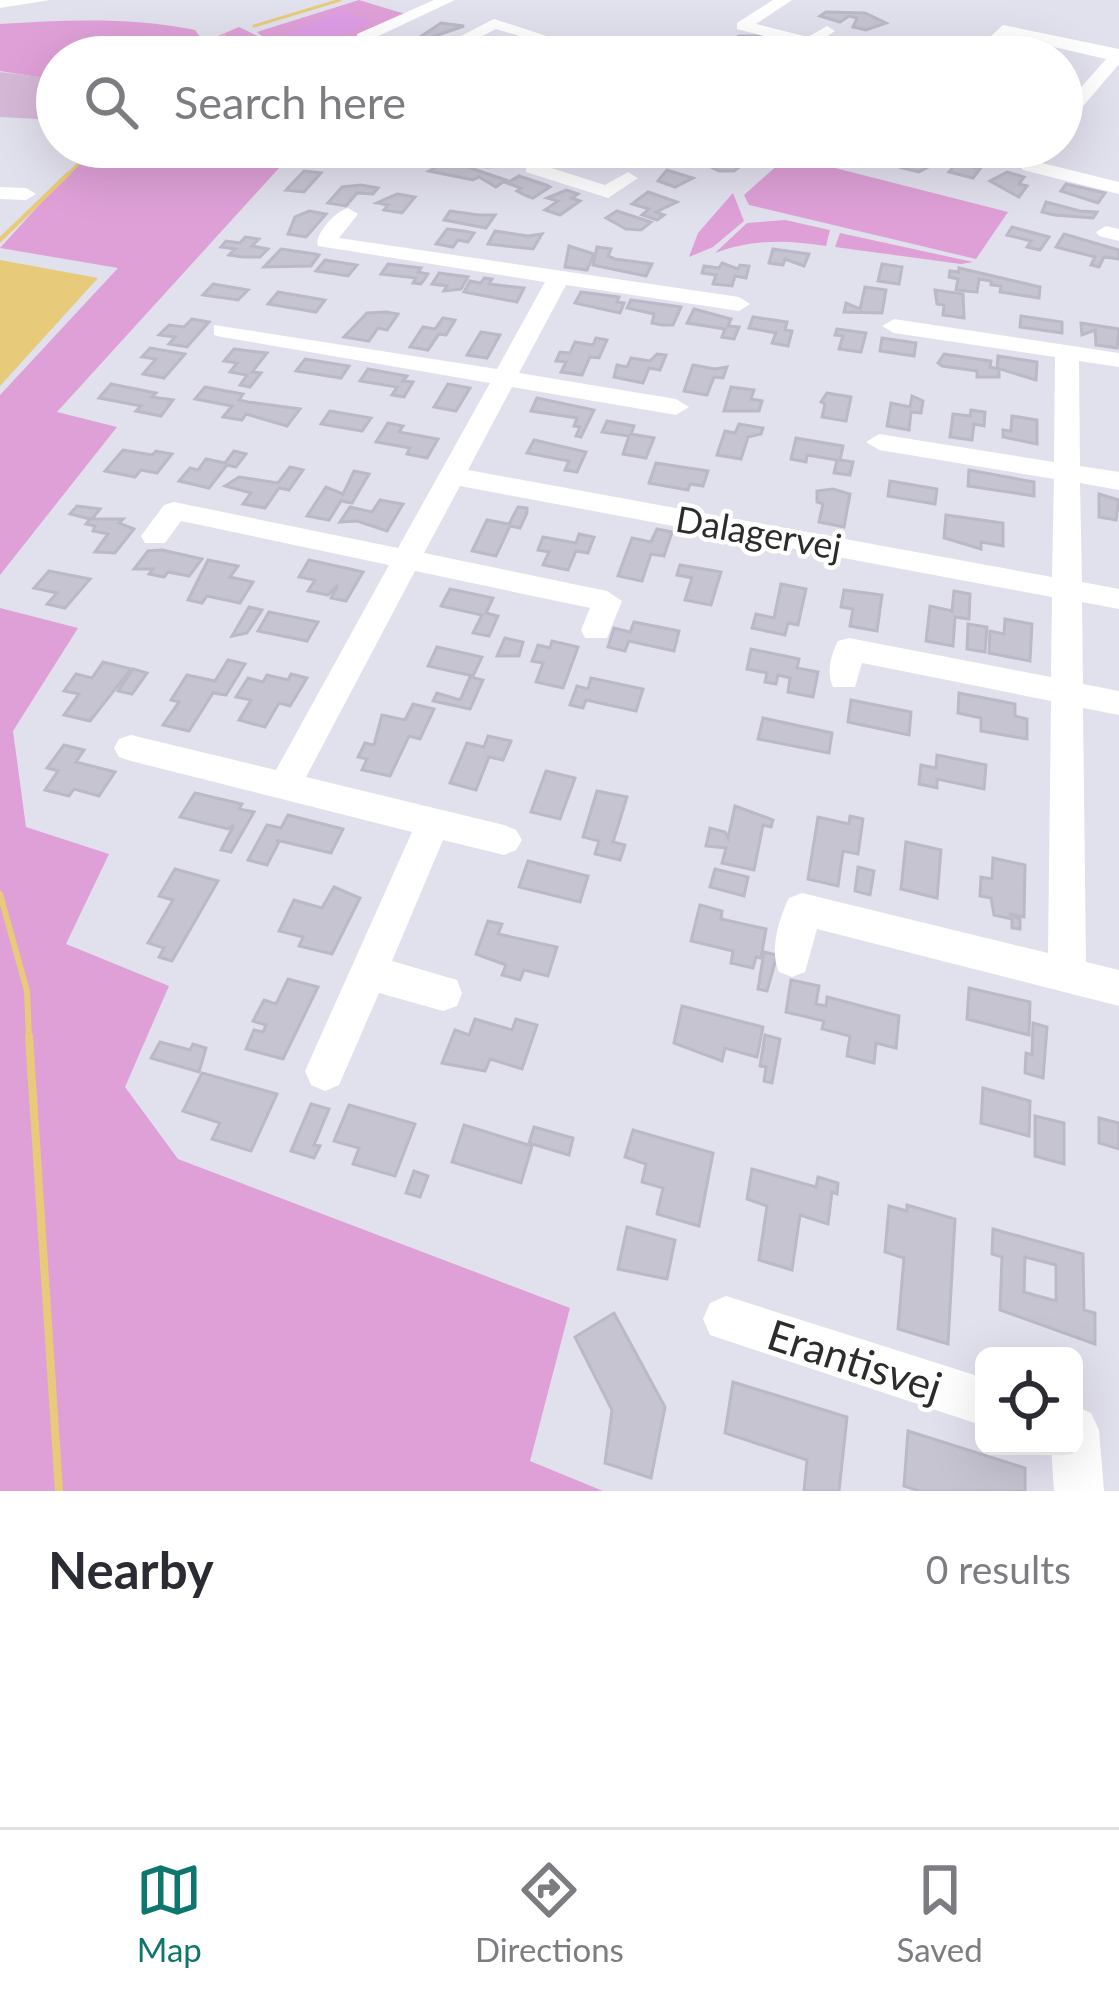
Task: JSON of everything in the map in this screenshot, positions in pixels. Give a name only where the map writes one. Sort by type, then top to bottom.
[{"type":"street","points":[[0,3],[42,0]]},
{"type":"street","points":[[365,36],[447,0]]},
{"type":"street","points":[[783,36],[743,26],[784,0]]},
{"type":"street","points":[[397,4],[419,11]]},
{"type":"street","points":[[470,36],[494,24],[536,36]]},
{"type":"street","points":[[997,36],[1004,30],[1031,36]]},
{"type":"street","points":[[820,36],[827,31]]},
{"type":"street","points":[[1083,47],[1118,55],[1083,96]]},
{"type":"street","points":[[1098,78],[1119,82]]},
{"type":"street","points":[[533,168],[608,192],[628,178]]},
{"type":"street","points":[[1038,168],[1119,188]]},
{"type":"street","points":[[0,193],[26,194]]},
{"type":"street","points":[[348,214],[325,242],[739,304]]},
{"type":"street","points":[[284,786],[559,277]]},
{"type":"street","points":[[894,326],[990,332],[1119,360]]},
{"type":"street","points":[[221,331],[676,406]]},
{"type":"street","points":[[1067,352],[1067,975]]},
{"type":"street","points":[[879,442],[1119,481]]},
{"type":"street","name":"Dalagervej","points":[[452,476],[1119,598]]},
{"type":"street","points":[[154,536],[174,511],[607,601],[596,630]]},
{"type":"street","points":[[844,679],[849,649],[1119,703]]},
{"type":"street","points":[[131,748],[504,841]]},
{"type":"street","points":[[325,1071],[433,823]]},
{"type":"street","points":[[793,959],[802,909],[1119,988]]},
{"type":"street","points":[[368,973],[442,993]]},
{"type":"street","name":"Erantisvej","points":[[726,1319],[975,1399]]},
{"type":"street","points":[[1076,1455],[1079,1491]]},
{"type":"shaded area","points":[[359,0],[405,14],[358,36],[262,36],[257,32]]},
{"type":"shaded area","points":[[341,11],[372,21],[339,36],[285,36]]},
{"type":"shaded area","points":[[122,21],[195,30],[200,36],[36,36],[36,77],[0,71],[0,24]]},
{"type":"shaded area","points":[[239,27],[258,36],[218,36]]},
{"type":"shaded area","points":[[0,72],[36,76],[36,119],[0,117]]},
{"type":"shaded area","points":[[72,168],[279,168],[57,412],[117,427],[0,575],[0,395],[118,268],[0,248]]},
{"type":"shaded area","points":[[774,168],[835,168],[1008,212],[976,259],[749,205],[744,195]]},
{"type":"shaded area","points":[[733,193],[744,221],[713,247],[689,257],[698,233]]},
{"type":"shaded area","points":[[785,220],[830,230],[826,246],[770,242],[715,253],[747,223]]},
{"type":"shaded area","points":[[840,233],[973,262],[835,247]]},
{"type":"shaded area","points":[[0,260],[98,278],[0,386]]},
{"type":"shaded area","points":[[0,608],[78,628],[13,731],[26,827],[109,854],[66,944],[169,986],[125,1087],[178,1159],[570,1308],[530,1461],[603,1491],[0,1491]]},
{"type":"building","points":[[865,13],[886,23],[866,30],[853,27],[857,18],[849,16],[840,22],[820,16]]},
{"type":"building","points":[[441,23],[464,26],[435,36],[422,36]]},
{"type":"building","points":[[471,168],[506,180],[496,187],[479,177],[473,180],[429,171]]},
{"type":"building","points":[[953,168],[980,169],[973,178],[949,172]]},
{"type":"building","points":[[667,170],[693,178],[675,187],[658,181]]},
{"type":"building","points":[[304,171],[321,173],[304,192],[286,190]]},
{"type":"building","points":[[1007,172],[1024,177],[1019,184],[1027,186],[1019,197],[990,181]]},
{"type":"building","points":[[519,176],[550,187],[533,198],[527,196],[507,183]]},
{"type":"building","points":[[1066,184],[1105,193],[1098,203],[1061,191]]},
{"type":"building","points":[[342,187],[378,188],[373,194],[357,193],[346,206],[328,203]]},
{"type":"building","points":[[566,190],[578,194],[572,198],[580,201],[560,215],[545,210],[558,201],[547,198]]},
{"type":"building","points":[[648,192],[677,202],[656,212],[664,215],[657,220],[642,215],[649,209],[632,204]]},
{"type":"building","points":[[397,194],[415,197],[402,213],[384,210],[388,205],[377,203]]},
{"type":"building","points":[[1046,202],[1097,212],[1093,218],[1054,215],[1042,212]]},
{"type":"building","points":[[309,211],[326,214],[306,237],[288,234],[295,217]]},
{"type":"building","points":[[450,211],[495,215],[486,228],[444,220]]},
{"type":"building","points":[[617,211],[651,222],[641,230],[626,229],[606,218]]},
{"type":"building","points":[[1012,227],[1049,237],[1040,250],[1027,247],[1031,241],[1007,235]]},
{"type":"building","points":[[447,229],[474,233],[468,242],[458,240],[453,247],[436,244]]},
{"type":"building","points":[[495,231],[542,234],[533,249],[488,244]]},
{"type":"building","points":[[1064,234],[1119,250],[1119,259],[1104,257],[1099,267],[1091,265],[1095,257],[1056,247]]},
{"type":"building","points":[[245,237],[259,239],[252,246],[268,249],[260,257],[243,257],[229,255],[235,249],[221,247],[226,241],[240,243]]},
{"type":"building","points":[[569,246],[594,254],[587,270],[565,267]]},
{"type":"building","points":[[597,247],[611,249],[608,256],[615,259],[652,264],[646,276],[593,265]]},
{"type":"building","points":[[281,249],[319,255],[311,266],[264,267]]},
{"type":"building","points":[[773,249],[809,254],[804,266],[785,259],[783,265],[769,263]]},
{"type":"building","points":[[325,260],[357,265],[348,276],[316,271]]},
{"type":"building","points":[[722,263],[738,269],[749,266],[746,278],[735,276],[732,286],[713,284],[716,275],[702,273],[704,266],[719,268]]},
{"type":"building","points":[[388,264],[421,268],[418,272],[428,274],[421,284],[413,283],[416,278],[381,274]]},
{"type":"building","points":[[882,264],[902,267],[899,284],[878,281]]},
{"type":"building","points":[[959,268],[1040,287],[1039,298],[1000,292],[1001,286],[979,279],[977,292],[956,290],[958,279],[949,277],[950,271],[959,272]]},
{"type":"building","points":[[439,273],[468,277],[461,289],[444,291],[447,286],[432,284]]},
{"type":"building","points":[[484,278],[492,279],[489,284],[524,288],[517,302],[464,292],[470,281],[481,283]]},
{"type":"building","points":[[213,284],[248,290],[238,300],[203,295]]},
{"type":"building","points":[[865,287],[886,290],[882,313],[844,312],[846,303],[860,309]]},
{"type":"building","points":[[935,290],[963,294],[964,318],[943,315],[944,305],[937,304]]},
{"type":"building","points":[[278,292],[325,300],[316,312],[268,304]]},
{"type":"building","points":[[581,292],[619,297],[617,302],[624,303],[620,313],[575,303]]},
{"type":"building","points":[[631,300],[681,307],[673,325],[662,325],[652,323],[654,314],[627,308]]},
{"type":"building","points":[[694,309],[731,319],[728,326],[739,327],[734,339],[722,337],[725,329],[687,323]]},
{"type":"building","points":[[367,313],[398,314],[387,330],[378,328],[369,341],[344,337]]},
{"type":"building","points":[[1021,316],[1062,322],[1062,333],[1020,327]]},
{"type":"building","points":[[753,317],[787,322],[785,330],[792,331],[788,346],[772,343],[776,333],[749,328]]},
{"type":"building","points":[[443,318],[455,320],[446,335],[439,334],[428,350],[410,347],[423,327],[435,329]]},
{"type":"building","points":[[192,319],[209,322],[187,347],[169,344],[175,337],[159,335],[169,325],[184,327]]},
{"type":"building","points":[[1081,323],[1119,329],[1117,348],[1096,345],[1095,330],[1082,335]]},
{"type":"building","points":[[837,329],[866,333],[861,352],[839,349],[843,336],[835,335]]},
{"type":"building","points":[[481,332],[500,335],[487,358],[467,355]]},
{"type":"building","points":[[596,338],[607,340],[599,358],[590,357],[582,375],[561,372],[566,362],[556,361],[560,352],[570,353],[575,342],[593,345]]},
{"type":"building","points":[[882,338],[916,343],[914,356],[880,351]]},
{"type":"building","points":[[150,348],[185,354],[164,378],[143,374],[156,359],[142,357]]},
{"type":"building","points":[[234,349],[267,353],[252,372],[261,373],[250,387],[240,385],[247,375],[230,372],[237,363],[224,361]]},
{"type":"building","points":[[657,354],[666,355],[660,370],[649,368],[643,383],[614,377],[617,365],[627,367],[631,358],[650,361]]},
{"type":"building","points":[[944,354],[991,361],[999,377],[977,377],[977,371],[942,366],[938,363]]},
{"type":"building","points":[[998,356],[1037,362],[1036,380],[997,368]]},
{"type":"building","points":[[305,359],[349,366],[341,378],[296,371]]},
{"type":"building","points":[[693,365],[727,367],[723,378],[714,377],[707,395],[684,391]]},
{"type":"building","points":[[368,369],[407,376],[403,381],[413,382],[404,397],[392,395],[397,387],[360,381]]},
{"type":"building","points":[[111,384],[173,400],[161,416],[136,411],[141,406],[99,398]]},
{"type":"building","points":[[448,384],[470,388],[456,411],[434,407]]},
{"type":"building","points":[[205,387],[243,394],[239,400],[300,409],[287,426],[246,414],[242,420],[223,417],[232,406],[195,399]]},
{"type":"building","points":[[731,387],[754,390],[751,399],[762,401],[759,411],[724,411]]},
{"type":"building","points":[[827,393],[851,397],[846,421],[822,417],[825,404],[821,402]]},
{"type":"building","points":[[912,396],[923,401],[921,413],[911,412],[909,430],[887,426],[891,403],[910,407]]},
{"type":"building","points":[[537,398],[594,410],[581,437],[576,436],[577,418],[531,411]]},
{"type":"building","points":[[971,410],[985,412],[984,426],[974,424],[972,440],[950,437],[953,414],[970,416]]},
{"type":"building","points":[[330,411],[371,418],[362,431],[321,424]]},
{"type":"building","points":[[1012,416],[1037,420],[1037,444],[1003,437],[1003,430],[1011,431]]},
{"type":"building","points":[[607,421],[634,426],[631,434],[654,438],[646,458],[623,454],[629,436],[602,432]]},
{"type":"building","points":[[388,423],[403,426],[399,432],[438,439],[427,458],[407,454],[410,448],[376,442]]},
{"type":"building","points":[[739,424],[763,428],[761,434],[748,437],[741,459],[717,455],[725,431],[735,433]]},
{"type":"building","points":[[796,438],[843,446],[840,460],[853,462],[850,475],[834,473],[837,460],[807,455],[806,462],[791,459]]},
{"type":"building","points":[[534,440],[586,452],[577,472],[565,470],[569,461],[527,453]]},
{"type":"building","points":[[123,450],[172,454],[157,473],[141,470],[135,477],[105,471]]},
{"type":"building","points":[[234,451],[246,454],[236,467],[227,465],[209,488],[179,481],[206,459],[225,463]]},
{"type":"building","points":[[656,463],[708,471],[703,486],[690,484],[688,490],[649,483]]},
{"type":"building","points":[[290,467],[303,470],[289,490],[279,488],[265,508],[243,504],[251,493],[225,486],[239,477],[278,483]]},
{"type":"building","points":[[969,470],[1034,482],[1034,496],[968,486]]},
{"type":"building","points":[[354,471],[369,474],[352,503],[341,501],[329,520],[307,516],[326,487],[343,494]]},
{"type":"building","points":[[890,481],[937,489],[935,504],[888,496]]},
{"type":"building","points":[[817,491],[850,494],[844,527],[819,522],[823,504],[817,502]]},
{"type":"building","points":[[1099,494],[1119,500],[1116,520],[1099,517]]},
{"type":"building","points":[[380,500],[403,504],[387,531],[357,521],[340,522],[350,507],[372,512]]},
{"type":"building","points":[[77,506],[100,509],[92,519],[123,519],[119,523],[134,529],[115,553],[95,552],[108,534],[93,531],[95,526],[86,524],[90,519],[70,514]]},
{"type":"building","points":[[518,507],[527,508],[527,513],[520,528],[510,526],[496,556],[472,551],[487,520],[509,524]]},
{"type":"building","points":[[946,515],[1003,523],[1003,546],[981,542],[981,549],[944,538]]},
{"type":"building","points":[[657,529],[672,532],[664,556],[651,554],[642,581],[618,576],[632,538],[651,542]]},
{"type":"building","points":[[579,534],[594,537],[588,553],[576,551],[568,570],[543,565],[549,552],[538,550],[543,537],[576,543]]},
{"type":"building","points":[[148,551],[202,559],[189,576],[168,572],[164,577],[149,574],[153,569],[134,569]]},
{"type":"building","points":[[208,560],[238,566],[230,577],[253,582],[240,603],[207,596],[202,603],[188,600]]},
{"type":"building","points":[[309,560],[363,572],[346,601],[331,598],[338,585],[328,595],[308,591],[315,580],[299,577]]},
{"type":"building","points":[[680,565],[721,572],[711,605],[685,600],[692,578],[677,575]]},
{"type":"building","points":[[49,571],[90,579],[65,608],[47,604],[57,593],[34,588]]},
{"type":"building","points":[[781,584],[806,589],[798,625],[788,623],[785,635],[752,628],[756,614],[774,618]]},
{"type":"building","points":[[450,589],[493,598],[486,613],[498,616],[489,636],[473,633],[482,615],[441,606]]},
{"type":"building","points":[[844,590],[882,595],[877,631],[850,626],[853,609],[841,607]]},
{"type":"building","points":[[954,591],[970,594],[969,619],[955,617],[953,646],[926,641],[930,606],[952,611]]},
{"type":"building","points":[[249,607],[262,610],[247,633],[232,636]]},
{"type":"building","points":[[269,612],[318,622],[307,641],[258,631]]},
{"type":"building","points":[[1005,619],[1032,624],[1030,661],[989,653],[990,631],[1004,634]]},
{"type":"building","points":[[634,622],[679,631],[674,651],[629,641],[625,651],[608,647],[614,628],[630,632]]},
{"type":"building","points":[[968,624],[987,627],[985,652],[967,649]]},
{"type":"building","points":[[505,638],[523,642],[519,656],[497,656]]},
{"type":"building","points":[[552,641],[578,647],[563,688],[536,682],[543,663],[532,661],[538,645],[550,648]]},
{"type":"building","points":[[437,647],[482,657],[473,676],[428,666]]},
{"type":"building","points":[[751,649],[799,659],[797,668],[818,672],[813,697],[788,692],[790,678],[778,675],[776,684],[765,682],[767,673],[747,669]]},
{"type":"building","points":[[228,660],[245,664],[226,695],[213,693],[189,731],[163,725],[179,702],[171,700],[187,675],[215,681]]},
{"type":"building","points":[[103,662],[131,669],[90,721],[64,715],[79,694],[64,691],[76,674],[92,678]]},
{"type":"building","points":[[133,669],[147,673],[132,694],[118,691]]},
{"type":"building","points":[[291,674],[307,678],[290,706],[279,703],[265,727],[239,720],[251,700],[236,697],[248,678],[263,682],[267,675],[288,680]]},
{"type":"building","points":[[470,677],[483,680],[470,709],[433,701],[437,693],[460,700]]},
{"type":"building","points":[[591,678],[643,689],[636,711],[586,700],[583,708],[570,705],[577,686],[588,689]]},
{"type":"building","points":[[959,693],[1015,704],[1015,716],[1027,719],[1027,739],[981,731],[981,718],[958,713]]},
{"type":"building","points":[[851,700],[911,712],[909,735],[848,722]]},
{"type":"building","points":[[413,704],[434,709],[420,739],[409,736],[390,776],[362,770],[367,759],[358,757],[365,743],[374,745],[382,715],[405,720]]},
{"type":"building","points":[[763,718],[832,733],[829,753],[758,739]]},
{"type":"building","points":[[488,736],[511,741],[503,760],[489,757],[476,790],[450,783],[467,743],[484,747]]},
{"type":"building","points":[[64,745],[84,750],[76,762],[115,772],[99,796],[74,789],[69,796],[45,790],[58,771],[47,768]]},
{"type":"building","points":[[937,755],[986,765],[984,789],[937,779],[937,788],[919,784],[921,765],[936,768]]},
{"type":"building","points":[[546,771],[575,778],[560,819],[531,812]]},
{"type":"building","points":[[597,791],[627,797],[613,842],[625,845],[620,860],[595,854],[599,841],[583,837]]},
{"type":"building","points":[[195,793],[242,804],[239,809],[254,812],[231,852],[221,850],[234,825],[228,829],[180,817]]},
{"type":"building","points":[[735,806],[773,820],[771,827],[763,825],[754,870],[722,863],[726,848],[706,846],[710,828],[725,832],[728,838]]},
{"type":"building","points":[[288,815],[343,829],[331,853],[276,840],[267,865],[248,860],[267,825],[281,828]]},
{"type":"building","points":[[850,816],[863,819],[858,854],[843,851],[838,886],[808,879],[818,817],[849,824]]},
{"type":"building","points":[[906,842],[941,850],[937,898],[901,889]]},
{"type":"building","points":[[993,858],[1025,865],[1024,917],[1009,914],[1020,919],[1020,929],[1012,928],[1012,919],[994,915],[991,898],[980,896],[981,877],[992,879]]},
{"type":"building","points":[[528,861],[588,876],[580,902],[519,887]]},
{"type":"building","points":[[858,867],[874,871],[870,895],[855,891]]},
{"type":"building","points":[[175,869],[218,881],[172,961],[159,957],[164,948],[148,943],[173,900],[159,896]]},
{"type":"building","points":[[715,869],[748,877],[744,896],[710,887]]},
{"type":"building","points":[[334,887],[360,898],[332,954],[299,946],[303,937],[279,931],[294,900],[322,908]]},
{"type":"building","points":[[700,905],[722,911],[721,919],[766,929],[761,958],[756,957],[753,968],[731,963],[733,951],[691,941]]},
{"type":"building","points":[[488,921],[502,924],[498,934],[557,947],[548,976],[524,970],[520,980],[502,975],[506,965],[476,954]]},
{"type":"building","points":[[764,952],[777,955],[767,991],[758,989]]},
{"type":"building","points":[[288,979],[318,987],[283,1059],[246,1049],[254,1030],[263,1032],[266,1025],[253,1021],[264,1000],[276,1004]]},
{"type":"building","points":[[791,980],[819,986],[816,1004],[826,1006],[827,997],[899,1016],[896,1048],[876,1043],[874,1063],[847,1056],[850,1036],[822,1029],[824,1021],[786,1012]]},
{"type":"building","points":[[969,988],[1030,1002],[1029,1035],[967,1019]]},
{"type":"building","points":[[682,1006],[763,1027],[757,1057],[725,1048],[722,1061],[674,1043]]},
{"type":"building","points":[[475,1019],[512,1030],[516,1019],[537,1025],[522,1069],[490,1059],[485,1071],[442,1063],[455,1030],[469,1035]]},
{"type":"building","points":[[1033,1023],[1047,1027],[1043,1078],[1025,1073],[1026,1053],[1032,1055]]},
{"type":"building","points":[[765,1035],[780,1039],[772,1083],[764,1081],[766,1067],[760,1066]]},
{"type":"building","points":[[160,1042],[190,1050],[193,1044],[206,1048],[199,1072],[151,1058]]},
{"type":"building","points":[[202,1073],[277,1094],[251,1151],[212,1139],[220,1123],[183,1111]]},
{"type":"building","points":[[983,1088],[1030,1101],[1029,1136],[981,1123]]},
{"type":"building","points":[[311,1104],[329,1109],[314,1145],[320,1146],[314,1158],[291,1151]]},
{"type":"building","points":[[349,1105],[415,1124],[395,1176],[353,1164],[359,1148],[334,1141]]},
{"type":"building","points":[[1035,1116],[1064,1123],[1064,1164],[1035,1156]]},
{"type":"building","points":[[1099,1118],[1119,1123],[1119,1149],[1099,1143]]},
{"type":"building","points":[[464,1125],[532,1146],[521,1183],[452,1162]]},
{"type":"building","points":[[534,1127],[573,1138],[569,1155],[529,1143]]},
{"type":"building","points":[[633,1130],[713,1153],[699,1226],[657,1214],[663,1188],[642,1182],[646,1164],[625,1157]]},
{"type":"building","points":[[752,1169],[816,1187],[818,1177],[838,1183],[837,1194],[832,1192],[828,1224],[800,1215],[792,1270],[759,1260],[767,1206],[747,1199]]},
{"type":"building","points":[[414,1171],[428,1176],[420,1197],[406,1193]]},
{"type":"building","points":[[907,1205],[955,1219],[948,1344],[898,1329],[904,1258],[885,1252],[889,1206],[907,1211]]},
{"type":"building","points":[[627,1227],[675,1240],[667,1279],[618,1269]]},
{"type":"building","points":[[993,1229],[1083,1254],[1084,1310],[1095,1313],[1095,1344],[1000,1310],[1002,1257],[992,1254]],"holes":[[[1025,1257],[1056,1265],[1056,1301],[1024,1292]]]},
{"type":"building","points":[[614,1313],[665,1407],[651,1478],[605,1463],[612,1410],[575,1337]]},
{"type":"building","points":[[733,1382],[847,1417],[839,1491],[804,1491],[807,1460],[725,1433]]},
{"type":"building","points":[[908,1431],[1025,1468],[1025,1491],[919,1491],[904,1486]]},
{"type":"waterway","points":[[254,26],[340,0]]},
{"type":"waterway","points":[[65,177],[74,168]]},
{"type":"waterway","points":[[0,240],[68,174]]},
{"type":"waterway","points":[[0,894],[27,991],[29,1039]]},
{"type":"waterway","points":[[29,1036],[59,1491]]}]
